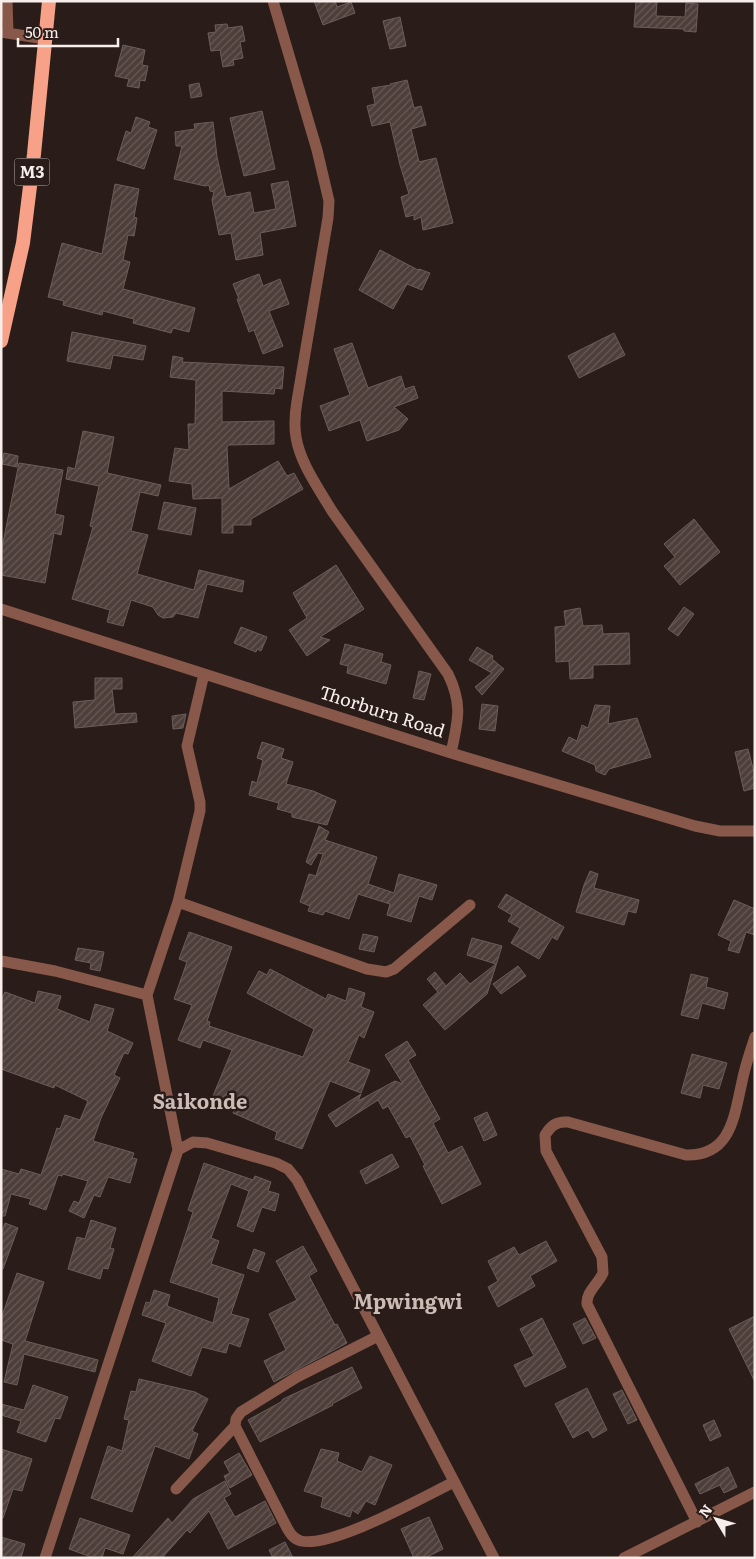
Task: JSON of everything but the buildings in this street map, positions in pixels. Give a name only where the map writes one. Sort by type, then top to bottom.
[{"type":"highway","name":"M3","points":[[1,341],[23,242],[49,1]]},
{"type":"street","points":[[7,1],[4,33],[44,40]]},
{"type":"street","points":[[273,1],[317,150],[329,202],[327,227],[294,421],[296,438],[305,463],[332,511],[448,674],[458,700],[459,717],[451,753]]},
{"type":"street","name":"Thorburn Road","points":[[1,609],[451,753],[695,826],[720,831],[755,831]]},
{"type":"street","points":[[45,1558],[178,1150],[147,995],[178,902],[200,811],[200,802],[187,746],[204,674]]},
{"type":"street","points":[[178,902],[367,969],[386,972],[394,969],[470,905]]},
{"type":"street","points":[[1,961],[55,971],[147,995]]},
{"type":"street","points":[[697,1522],[587,1304],[588,1294],[604,1273],[602,1257],[546,1151],[545,1134],[551,1126],[560,1121],[686,1155],[706,1153],[717,1147],[729,1132],[746,1062],[755,1037]]},
{"type":"street","points":[[178,1150],[185,1145],[200,1142],[276,1163],[288,1169],[297,1180],[494,1558]]},
{"type":"street","points":[[378,1336],[297,1377],[241,1412],[236,1419],[236,1426],[286,1526],[293,1538],[302,1542],[320,1540],[360,1528],[454,1482]]},
{"type":"street","points":[[176,1489],[236,1426]]},
{"type":"street","points":[[624,1558],[755,1492]]},
{"type":"district","name":"Saikonde","points":[[200,1102]]},
{"type":"district","name":"Mpwingwi","points":[[408,1302]]}]
